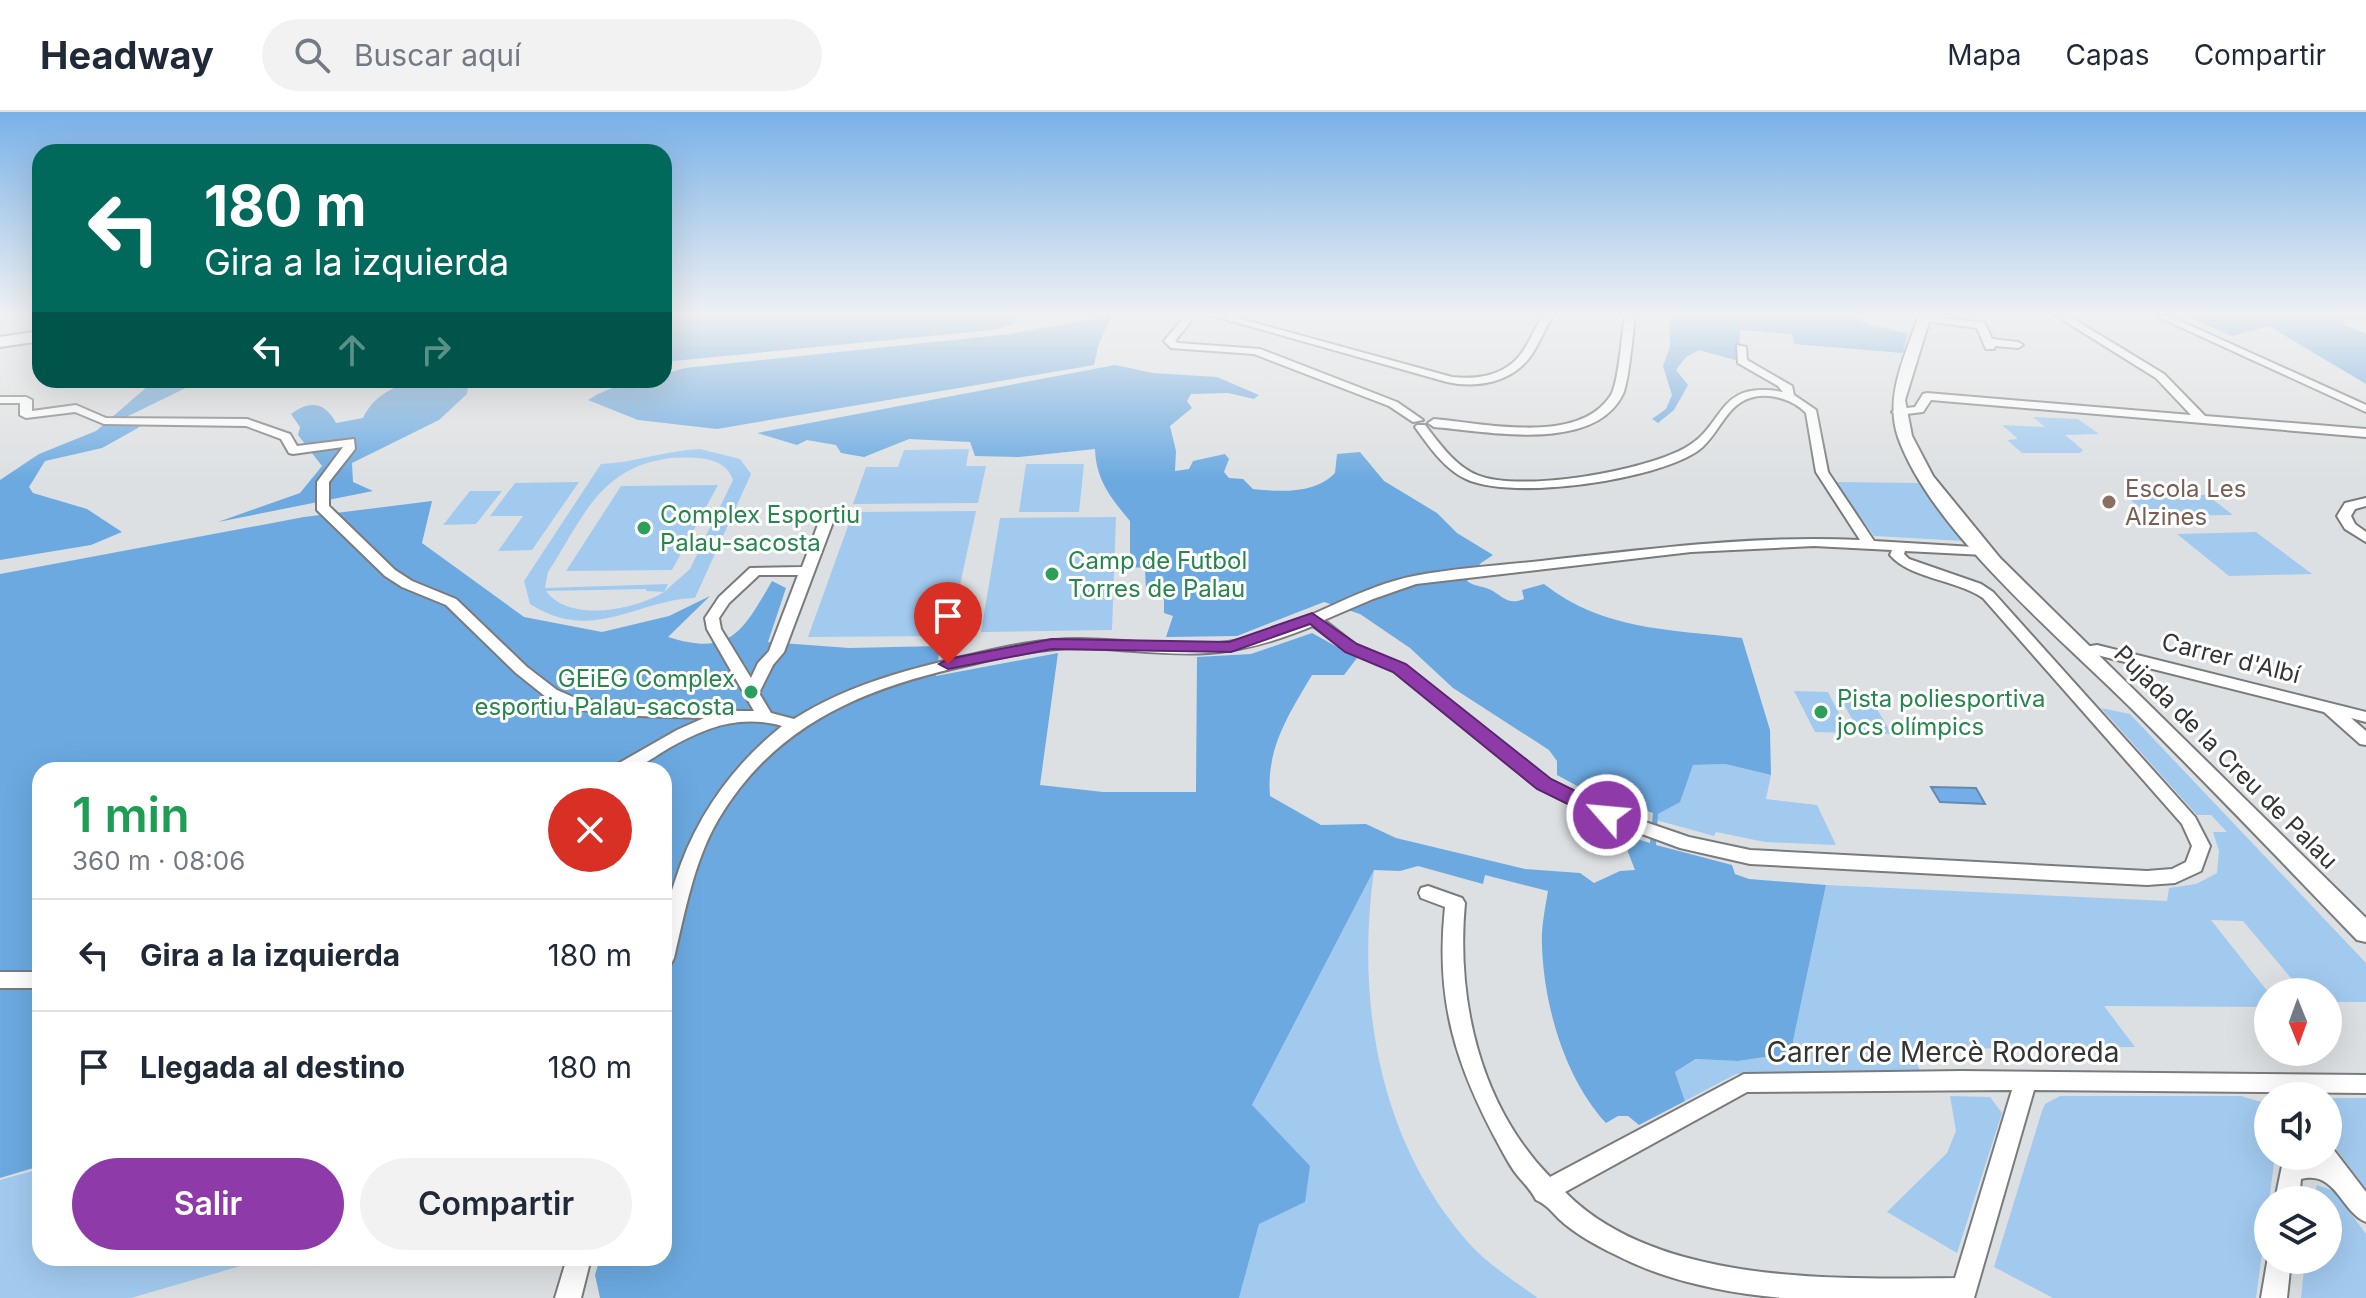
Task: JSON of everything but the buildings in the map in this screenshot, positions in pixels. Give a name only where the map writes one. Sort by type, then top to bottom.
[{"type":"street","points":[[1306,370],[1393,404],[1424,424],[1461,471],[1488,483],[1528,486],[1664,463],[1696,447],[1739,399],[1766,393],[1789,398],[1812,412],[1822,472],[1869,544]]},
{"type":"street","points":[[1416,370],[1451,380],[1475,382],[1507,370]]},
{"type":"street","points":[[1424,424],[1523,431],[1560,427],[1593,418],[1611,405],[1618,393],[1621,370]]},
{"type":"street","points":[[1758,370],[1788,388],[1789,398]]},
{"type":"street","points":[[1910,370],[1898,412],[1919,410],[1927,396],[2366,433]]},
{"type":"street","points":[[2151,370],[2201,418]]},
{"type":"street","points":[[2281,370],[2366,409]]},
{"type":"street","points":[[0,400],[26,400],[26,415],[76,408],[104,421],[247,423],[270,428],[286,437],[293,450],[350,442],[349,449],[323,482],[319,496],[322,507],[344,526],[364,553],[400,581],[449,600],[534,679],[563,699],[609,710],[764,714],[793,724]]},
{"type":"street","name":"Pujada de la Creu de Palau","points":[[1898,412],[1902,433],[1920,467],[1985,551],[2366,933]]},
{"type":"street","points":[[2366,502],[2350,506],[2344,516],[2350,526],[2366,538]]},
{"type":"street","points":[[752,692],[766,663],[776,652],[829,514]]},
{"type":"street","points":[[672,930],[692,859],[707,823],[744,768],[793,724],[833,703],[907,673],[1017,649],[1084,643],[1221,648],[1251,642],[1383,587],[1415,580],[1660,550],[1814,542],[1985,551]]},
{"type":"street","points":[[1312,618],[1351,648],[1399,668],[1544,784],[1607,815],[1686,843],[1750,857],[2147,878],[2175,876],[2194,866],[2201,846],[2189,821],[1988,595],[1976,587],[1904,562],[1897,555],[1900,546]]},
{"type":"street","points":[[764,714],[714,629],[712,618],[724,600],[755,571],[807,571]]},
{"type":"street","name":"Carrer d'Albí","points":[[2084,651],[2097,650],[2366,717]]},
{"type":"street","points":[[2327,707],[2366,740]]},
{"type":"street","points":[[634,762],[689,731],[730,713]]},
{"type":"street","points":[[1428,893],[1455,903],[1450,941],[1453,996],[1476,1078],[1511,1149],[1544,1192],[1568,1214],[1615,1244],[1662,1264],[1712,1279],[1811,1288],[1962,1294],[2026,1081]]},
{"type":"street","points":[[0,980],[32,980]]},
{"type":"street","name":"Carrer de Mercè Rodoreda","points":[[1544,1192],[1744,1083],[2226,1081],[2254,1084]]},
{"type":"street","name":"Carrer de Mercè Rodoreda","points":[[2226,1081],[2254,1091]]},
{"type":"street","name":"Carrer de Mercè Rodoreda","points":[[2342,1086],[2366,1084]]},
{"type":"street","points":[[2289,1186],[2290,1173],[2302,1166],[2343,1180]]},
{"type":"street","points":[[2336,1170],[2366,1211]]},
{"type":"street","points":[[568,1298],[577,1266]]},
{"type":"street","points":[[2274,1298],[2277,1274]]},
{"type":"shaded area","points":[[1063,370],[717,429],[638,420],[588,400],[614,388],[672,388],[672,372]]},
{"type":"shaded area","points":[[1087,370],[1140,370],[1217,377],[1259,395],[1254,399],[1228,393],[1191,394],[1187,401],[1192,408],[1170,426],[1176,451],[1175,471],[1189,469],[1193,461],[1225,454],[1229,459],[1224,472],[1229,478],[1243,479],[1253,489],[1297,490],[1318,485],[1335,473],[1337,454],[1360,452],[1384,481],[1437,513],[1457,533],[1493,555],[1481,563],[1467,581],[1470,583],[1514,601],[1524,599],[1522,590],[1544,584],[1590,611],[1614,619],[1663,629],[1742,638],[1770,730],[1771,775],[1725,764],[1693,765],[1680,802],[1658,814],[1656,845],[1732,865],[1735,874],[1749,879],[1826,885],[1793,1041],[1798,1058],[1790,1062],[1765,1057],[1738,1061],[1696,1059],[1675,1072],[1685,1101],[1639,1125],[1628,1116],[1618,1116],[1606,1123],[1579,1085],[1552,1017],[1542,946],[1548,891],[1485,875],[1483,884],[1418,866],[1400,871],[1374,870],[1252,1105],[1310,1166],[1305,1202],[1259,1224],[1239,1298],[600,1298],[595,1275],[598,1266],[672,1266],[672,762],[32,762],[32,1168],[0,1178],[0,574],[304,517],[432,501],[422,543],[524,617],[602,632],[669,616],[710,596],[668,637],[707,644],[733,635],[743,626],[772,581],[786,588],[768,642],[849,648],[940,646],[936,676],[1058,653],[1040,785],[1103,792],[1196,792],[1197,657],[1251,654],[1312,633],[1357,658],[1344,675],[1312,675],[1275,747],[1270,796],[1321,825],[1366,824],[1396,838],[1525,869],[1580,873],[1594,883],[1620,871],[1635,870],[1621,834],[1650,843],[1653,813],[1581,788],[1557,775],[1557,761],[1549,750],[1453,688],[1410,648],[1360,614],[1324,602],[1237,636],[1166,637],[1173,616],[1164,613],[1164,599],[1156,599],[1155,592],[1146,592],[1145,568],[1130,567],[1130,521],[1102,479],[1095,449],[1019,457],[975,456],[970,442],[909,439],[864,457],[841,453],[836,445],[807,440],[797,445],[757,433]]},
{"type":"shaded area","points":[[1664,370],[1676,370],[1688,385],[1674,410],[1658,423],[1652,419],[1666,409],[1672,395]]},
{"type":"shaded area","points":[[2343,370],[2366,370],[2366,384]]},
{"type":"shaded area","points":[[146,388],[186,388],[120,420],[144,421],[138,428],[102,448],[45,461],[29,487],[33,493],[87,509],[122,532],[91,545],[0,560],[0,480],[39,454],[96,431]]},
{"type":"shaded area","points":[[395,388],[468,388],[467,394],[439,420],[352,463],[353,482],[373,491],[218,522],[300,493],[322,466],[298,435],[300,427],[291,414],[316,405],[327,411],[336,423],[363,418],[373,403]]},
{"type":"shaded area","points":[[2033,417],[2078,419],[2099,434],[2065,435],[2083,450],[2080,453],[2022,453],[2007,440],[2018,439],[2002,425],[2045,427]]},
{"type":"shaded area","points":[[700,449],[740,459],[751,474],[695,598],[674,600],[594,620],[552,615],[530,604],[524,581],[601,464]],"holes":[[[671,458],[707,459],[723,466],[733,480],[690,569],[664,592],[668,584],[545,588],[548,572],[572,532],[610,484],[626,472],[647,463]],[[646,589],[664,592],[620,608],[586,610],[556,601],[546,591]]]},
{"type":"shaded area","points":[[969,449],[966,466],[986,466],[978,503],[853,504],[866,467],[898,467],[904,450]]},
{"type":"shaded area","points":[[1026,464],[1084,464],[1079,512],[1019,512]]},
{"type":"shaded area","points":[[579,482],[532,550],[498,551],[523,516],[490,516],[515,483]]},
{"type":"shaded area","points":[[1835,482],[1920,483],[1964,541],[1874,536]]},
{"type":"shaded area","name":"Complex Esportiu Palau-sacosta","points":[[718,485],[672,570],[566,571],[621,486]]},
{"type":"shaded area","points":[[470,491],[502,491],[476,524],[443,525]]},
{"type":"shaded area","points":[[2207,495],[2233,515],[2150,516],[2126,496]]},
{"type":"shaded area","points":[[976,511],[949,636],[808,637],[853,512]]},
{"type":"shaded area","name":"Camp de Futbol Torres de Palau","points":[[1116,517],[1112,630],[981,632],[1000,518]]},
{"type":"shaded area","points":[[2256,532],[2312,574],[2229,576],[2177,534]]},
{"type":"shaded area","name":"Pista poliesportiva jocs olímpics","points":[[1794,691],[1828,692],[1849,733],[1815,732]]},
{"type":"shaded area","points":[[1839,696],[1869,696],[1892,734],[1860,733]]},
{"type":"shaded area","points":[[2101,708],[2130,714],[2366,963],[2366,1002],[2342,1002],[2342,978],[2291,978],[2243,921],[2211,920],[2257,978],[2254,978],[2254,1007],[2104,1006],[2135,1047],[1910,1049],[1921,1073],[1736,1074],[1685,1101],[1675,1072],[1697,1059],[1738,1061],[1765,1057],[1790,1062],[1798,1058],[1793,1041],[1826,885],[2167,901],[2169,888],[2196,884],[2217,873],[2219,851],[2213,832],[2227,832],[2211,815],[2197,815]]},
{"type":"shaded area","points":[[1725,764],[1771,775],[1766,799],[1817,805],[1836,845],[1765,842],[1716,832],[1714,836],[1656,820],[1658,814],[1680,801],[1693,765]]},
{"type":"shaded area","points":[[1931,787],[1976,788],[1985,804],[1940,802]]},
{"type":"shaded area","points":[[1374,870],[1368,968],[1372,1018],[1380,1066],[1394,1113],[1412,1158],[1437,1201],[1467,1241],[1491,1264],[1538,1298],[1239,1298],[1259,1223],[1305,1202],[1252,1105]]},
{"type":"shaded area","points":[[1950,1096],[1990,1097],[2002,1113],[1957,1253],[1887,1212],[1947,1153],[1956,1131]]},
{"type":"shaded area","points":[[2060,1096],[2241,1096],[2254,1100],[2254,1170],[2273,1170],[2271,1186],[2254,1186],[2254,1274],[2259,1274],[2256,1298],[2053,1298],[1994,1267],[2045,1104]]},
{"type":"shaded area","points":[[2342,1098],[2366,1098],[2366,1189],[2342,1157]]},
{"type":"shaded area","points":[[32,1171],[32,1266],[241,1266],[131,1298],[0,1298],[0,1180]]},
{"type":"shaded area","points":[[2342,1202],[2366,1234],[2366,1298],[2301,1298],[2304,1274],[2342,1274]]},
{"type":"place","name":"Escola Les Alzines","points":[[2109,502]]},
{"type":"place","name":"Complex Esportiu Palau-sacosta","points":[[644,528]]},
{"type":"place","name":"Camp de Futbol Torres de Palau","points":[[1052,574]]},
{"type":"place","name":"GEiEG Complex esportiu Palau-sacosta","points":[[751,692]]},
{"type":"place","name":"Pista poliesportiva jocs olímpics","points":[[1821,712]]},
{"type":"route","points":[[948,664],[1052,644],[1231,647],[1312,618],[1351,648],[1399,668],[1544,784],[1607,815]]}]
